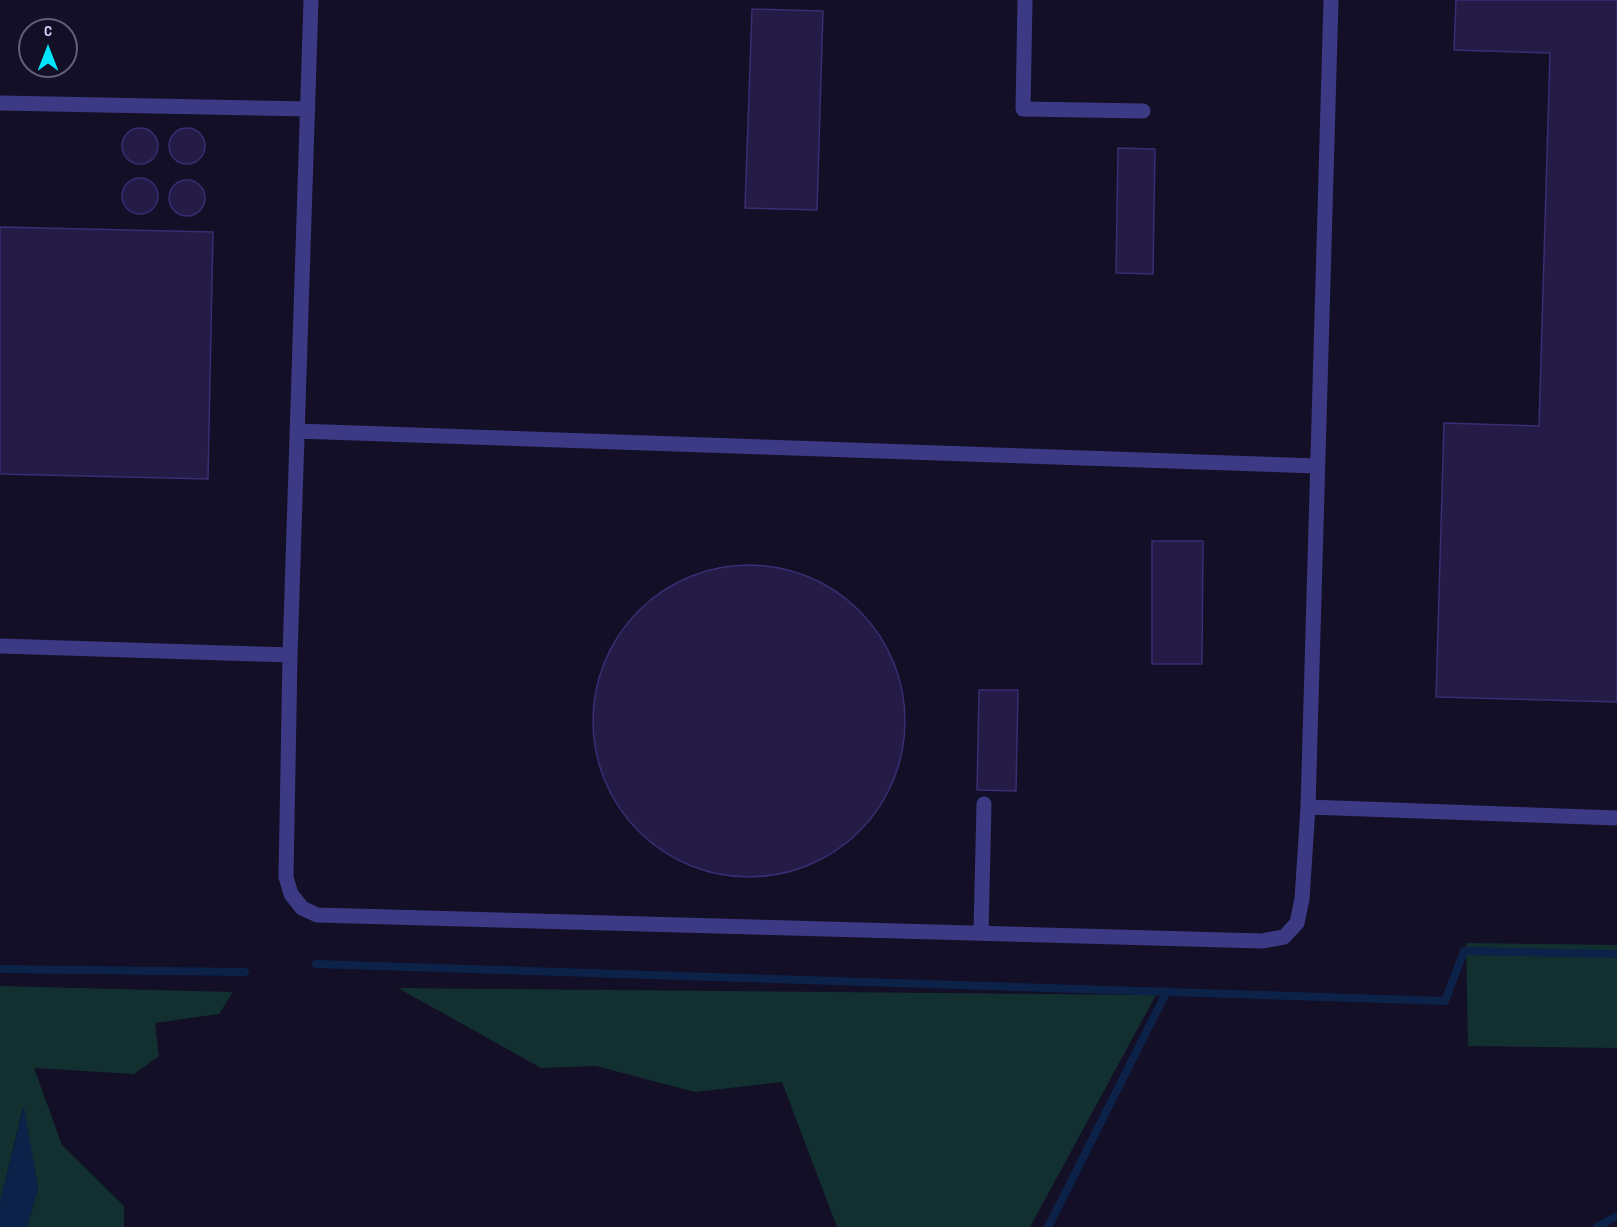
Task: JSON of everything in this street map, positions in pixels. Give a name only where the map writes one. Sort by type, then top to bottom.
[{"type":"lane","points":[[311,0],[290,655],[286,877],[291,894],[302,908],[317,915],[1262,941],[1284,937],[1298,923],[1302,899],[1308,807],[1331,0]]},
{"type":"lane","points":[[1025,0],[1023,108],[1143,111]]},
{"type":"lane","points":[[0,103],[308,108]]},
{"type":"lane","points":[[297,431],[1317,466]]},
{"type":"lane","points":[[0,646],[290,655]]},
{"type":"lane","points":[[981,933],[984,804]]},
{"type":"lane","points":[[1308,807],[1617,818]]},
{"type":"green space","points":[[1466,943],[1617,945],[1617,1048],[1468,1046]]},
{"type":"green space","points":[[0,986],[233,992],[219,1014],[155,1023],[159,1056],[134,1074],[34,1068],[62,1145],[124,1206],[124,1227],[27,1227],[38,1188],[23,1108],[0,1202]]},
{"type":"green space","points":[[398,988],[1156,995],[1030,1227],[837,1227],[782,1082],[695,1092],[596,1066],[541,1068]]},
{"type":"water","points":[[24,1106],[38,1188],[27,1227],[0,1227],[0,1202]]},
{"type":"building","points":[[1456,0],[1617,0],[1617,702],[1436,697],[1444,423],[1539,426],[1550,53],[1454,50]]},
{"type":"building","points":[[752,9],[823,11],[817,210],[745,208]]},
{"type":"building","points":[[140,128],[153,133],[158,146],[153,159],[140,164],[127,159],[122,146],[127,133]]},
{"type":"building","points":[[187,128],[200,133],[205,146],[200,159],[187,164],[174,159],[169,146],[174,133]]},
{"type":"building","points":[[1118,148],[1155,149],[1153,274],[1116,273]]},
{"type":"building","points":[[140,178],[153,183],[158,196],[153,209],[140,214],[127,209],[122,196],[127,183]]},
{"type":"building","points":[[187,180],[200,185],[205,198],[200,211],[187,216],[174,211],[169,198],[174,185]]},
{"type":"building","points":[[0,227],[213,232],[208,479],[0,474]]},
{"type":"building","points":[[1152,541],[1203,541],[1202,664],[1152,664]]},
{"type":"building","points":[[749,565],[779,568],[823,583],[848,600],[870,622],[887,647],[893,661],[902,691],[905,721],[902,751],[887,795],[870,820],[848,842],[823,859],[809,865],[779,874],[749,877],[719,874],[675,859],[650,842],[628,820],[611,795],[605,781],[596,751],[593,721],[596,691],[611,647],[628,622],[650,600],[675,583],[689,577],[719,568]]},
{"type":"building","points":[[979,690],[1018,690],[1016,791],[977,790]]},
{"type":"waterway","points":[[316,964],[1445,1001],[1464,951],[1617,954]]},
{"type":"waterway","points":[[0,969],[245,972]]},
{"type":"waterway","points":[[1048,1227],[1167,991]]},
{"type":"waterway","points":[[1597,1227],[1617,1216]]}]
